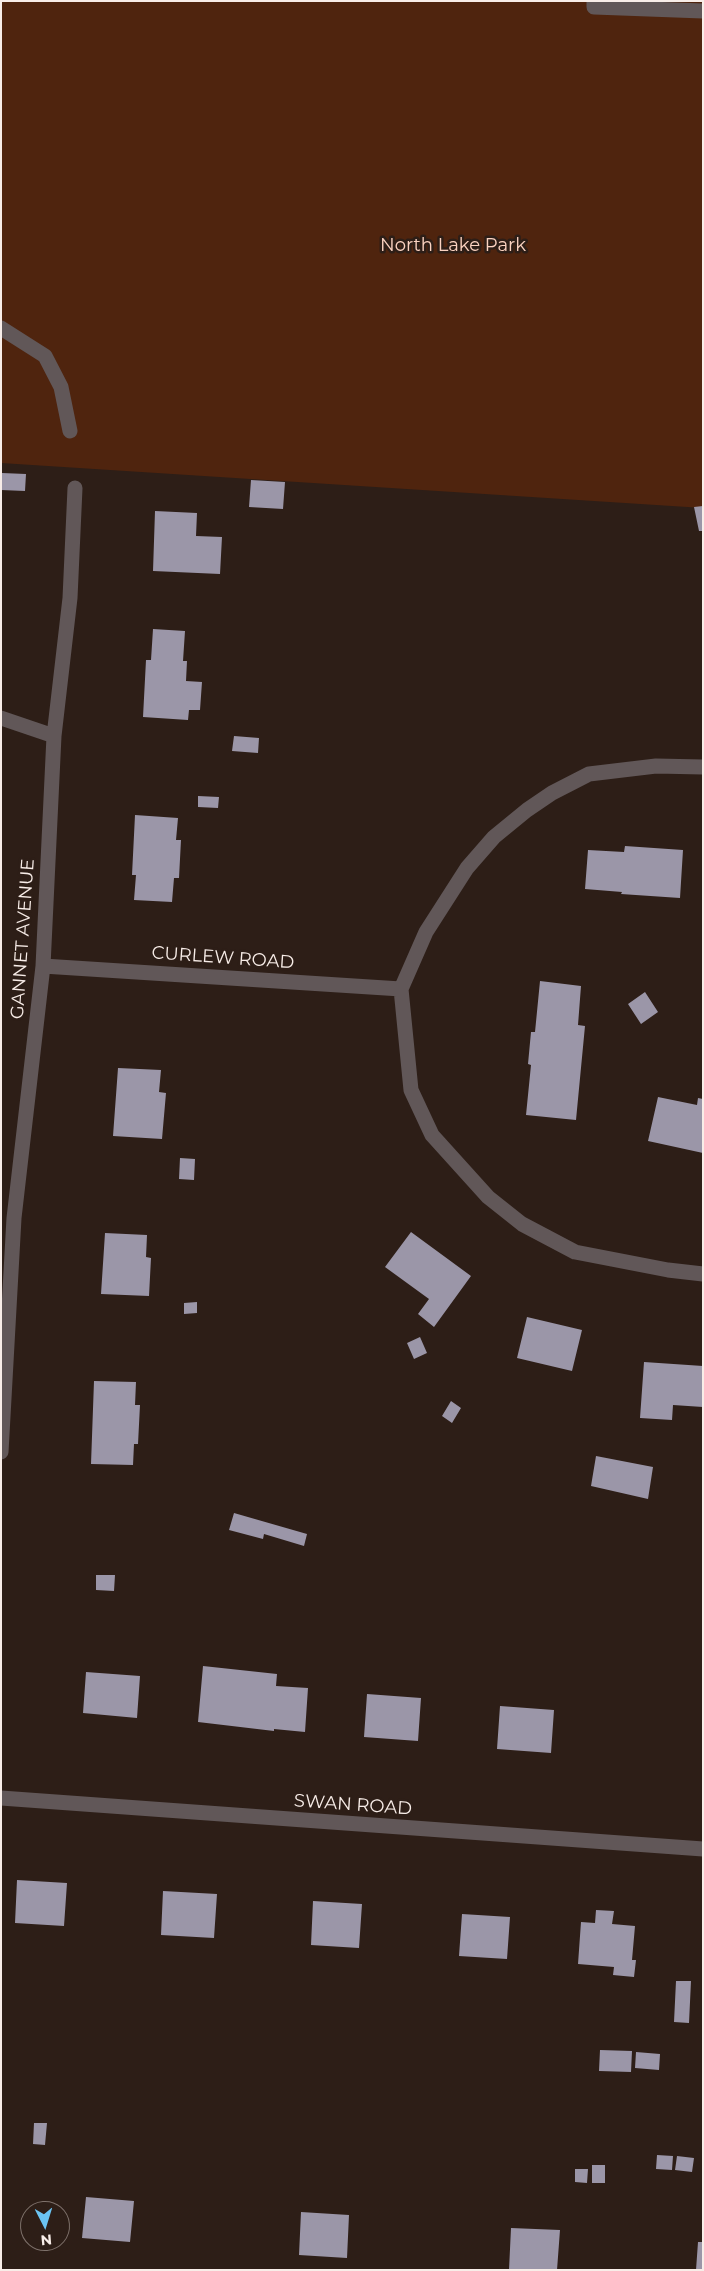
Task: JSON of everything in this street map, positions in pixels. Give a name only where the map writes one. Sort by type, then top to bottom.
[{"type":"street","points":[[594,1],[594,7],[702,7]]},
{"type":"street","points":[[1,328],[44,356],[61,387],[70,431]]},
{"type":"street","name":"GANNET AVENUE","points":[[1,1452],[8,1217],[43,966],[54,736],[70,598],[75,488]]},
{"type":"street","points":[[1,718],[54,736]]},
{"type":"street","points":[[703,768],[656,766],[589,774],[552,793],[527,810],[494,838],[467,868],[426,932],[401,989],[411,1090],[432,1135],[488,1198],[522,1224],[575,1252],[668,1270],[703,1274]]},
{"type":"street","name":"CURLEW ROAD","points":[[43,966],[401,989]]},
{"type":"street","name":"SWAN ROAD","points":[[1,1798],[703,1849]]},
{"type":"green space","name":"North Lake Park","points":[[1,1],[703,1],[703,508],[1,463]]},
{"type":"building","points":[[2,473],[26,474],[25,491],[1,490]]},
{"type":"building","points":[[251,480],[285,482],[283,509],[249,507]]},
{"type":"building","points":[[703,506],[703,531],[699,531],[694,507]]},
{"type":"building","points":[[155,511],[197,513],[196,536],[222,537],[220,574],[153,571]]},
{"type":"building","points":[[153,629],[185,631],[183,661],[187,661],[186,681],[202,682],[200,710],[189,710],[188,720],[143,717],[146,660],[151,660]]},
{"type":"building","points":[[234,736],[259,738],[258,753],[232,751]]},
{"type":"building","points":[[198,796],[219,797],[218,808],[198,807]]},
{"type":"building","points":[[135,815],[178,818],[176,840],[181,840],[179,878],[174,878],[172,902],[134,900],[136,875],[132,875]]},
{"type":"building","points":[[625,846],[683,850],[680,898],[621,894],[622,892],[585,889],[588,850],[624,852]]},
{"type":"building","points":[[540,981],[581,986],[578,1025],[585,1026],[576,1120],[526,1115],[531,1065],[528,1064],[531,1032],[535,1032]]},
{"type":"building","points":[[645,992],[658,1012],[641,1024],[628,1004]]},
{"type":"building","points":[[118,1068],[161,1070],[159,1092],[166,1093],[162,1139],[113,1136]]},
{"type":"building","points":[[658,1097],[697,1105],[698,1098],[703,1099],[703,1153],[648,1141]]},
{"type":"building","points":[[180,1158],[195,1159],[194,1180],[179,1179]]},
{"type":"building","points":[[411,1232],[471,1276],[434,1327],[418,1314],[429,1299],[385,1267]]},
{"type":"building","points":[[105,1233],[147,1235],[146,1257],[151,1258],[149,1296],[101,1294]]},
{"type":"building","points":[[197,1302],[197,1313],[184,1314],[184,1303]]},
{"type":"building","points":[[527,1317],[582,1330],[572,1371],[517,1358]]},
{"type":"building","points":[[420,1337],[427,1353],[414,1359],[407,1343]]},
{"type":"building","points":[[644,1362],[703,1366],[703,1407],[673,1405],[672,1420],[640,1418]]},
{"type":"building","points":[[94,1381],[136,1382],[135,1405],[140,1405],[138,1444],[134,1444],[133,1465],[91,1464]]},
{"type":"building","points":[[451,1401],[461,1408],[452,1423],[442,1416]]},
{"type":"building","points":[[596,1456],[653,1467],[648,1499],[591,1486]]},
{"type":"building","points":[[234,1513],[307,1534],[304,1546],[264,1534],[263,1539],[229,1530]]},
{"type":"building","points":[[96,1575],[115,1575],[114,1591],[96,1590]]},
{"type":"building","points":[[203,1666],[277,1674],[276,1686],[308,1688],[305,1732],[274,1729],[274,1731],[198,1722]]},
{"type":"building","points":[[86,1672],[140,1676],[137,1718],[83,1713]]},
{"type":"building","points":[[367,1694],[421,1698],[418,1741],[364,1737]]},
{"type":"building","points":[[500,1706],[554,1710],[551,1753],[497,1749]]},
{"type":"building","points":[[17,1880],[67,1883],[64,1926],[15,1923]]},
{"type":"building","points":[[163,1891],[217,1894],[214,1938],[161,1935]]},
{"type":"building","points":[[313,1901],[362,1904],[359,1948],[311,1945]]},
{"type":"building","points":[[596,1910],[614,1911],[612,1924],[635,1926],[632,1960],[636,1960],[634,1977],[613,1975],[614,1967],[578,1964],[581,1922],[595,1923]]},
{"type":"building","points":[[462,1914],[510,1917],[507,1959],[459,1956]]},
{"type":"building","points":[[676,1981],[691,1981],[689,2023],[674,2022]]},
{"type":"building","points":[[600,2050],[632,2051],[631,2072],[599,2071]]},
{"type":"building","points":[[636,2052],[660,2054],[659,2070],[635,2068]]},
{"type":"building","points":[[34,2123],[47,2123],[45,2145],[33,2144]]},
{"type":"building","points":[[657,2155],[673,2156],[672,2170],[656,2169]]},
{"type":"building","points":[[677,2156],[694,2158],[692,2172],[675,2170]]},
{"type":"building","points":[[592,2165],[605,2165],[605,2183],[592,2183]]},
{"type":"building","points":[[575,2169],[588,2169],[587,2183],[575,2182]]},
{"type":"building","points":[[86,2197],[134,2201],[130,2242],[82,2238]]},
{"type":"building","points":[[301,2212],[349,2215],[347,2258],[299,2255]]},
{"type":"building","points":[[511,2228],[560,2230],[557,2270],[509,2270]]},
{"type":"building","points":[[698,2242],[703,2242],[703,2270],[696,2270]]}]
